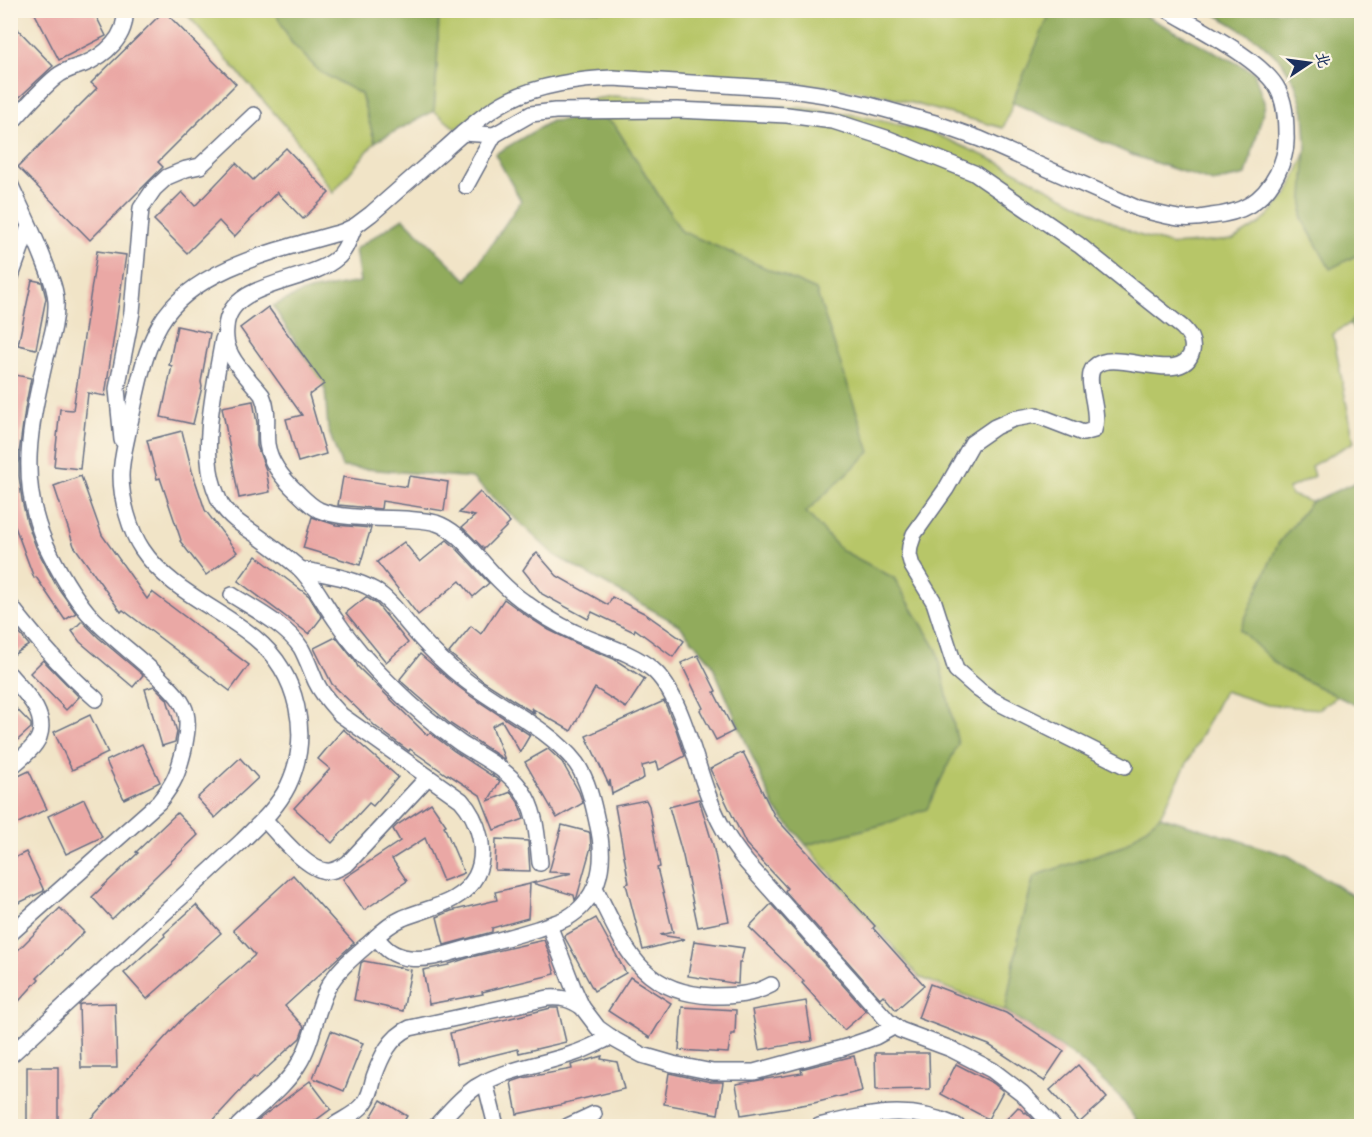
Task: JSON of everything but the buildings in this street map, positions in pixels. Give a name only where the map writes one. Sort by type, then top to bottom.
[{"type":"street","points":[[10,124],[57,76],[106,51],[123,28],[126,20],[125,10]]},
{"type":"street","points":[[10,1056],[264,819],[288,786],[299,751],[300,733],[296,702],[281,666],[263,645],[164,574],[141,549],[132,530],[121,477],[123,454],[146,358],[160,323],[173,306],[203,283],[236,264],[355,226],[463,133],[510,99],[548,87],[587,79],[613,78],[785,89],[825,95],[935,123],[1011,152],[1139,209],[1182,219],[1240,211],[1261,197],[1272,184],[1280,168],[1286,139],[1282,99],[1276,87],[1258,67],[1227,45],[1168,10]]},
{"type":"street","points":[[465,186],[494,135],[531,114],[555,111],[676,110],[787,115],[833,121],[890,139],[974,173],[1079,245],[1182,327],[1189,334],[1192,347],[1191,355],[1180,365],[1161,367],[1114,361],[1102,362],[1095,366],[1091,372],[1090,382],[1096,419],[1094,430],[1083,433],[1036,415],[1028,415],[995,427],[972,443],[946,489],[914,534],[910,546],[909,555],[912,566],[934,602],[956,670],[993,700],[1125,766]]},
{"type":"street","points":[[123,454],[117,389],[132,312],[141,208],[154,189],[167,177],[200,166],[254,116]]},
{"type":"street","points":[[463,133],[494,135]]},
{"type":"street","points":[[10,184],[53,283],[56,302],[54,324],[30,431],[29,478],[38,523],[45,543],[61,573],[87,612],[148,665],[180,699],[186,711],[187,725],[179,769],[172,785],[159,802],[10,934]]},
{"type":"street","points":[[10,279],[29,226]]},
{"type":"street","points":[[355,226],[340,256],[309,274],[247,295],[237,303],[228,317],[210,429],[210,472],[213,485],[221,504],[231,516],[300,569],[335,620],[394,688],[427,718],[507,774],[521,789],[533,811],[540,863]]},
{"type":"street","points":[[226,324],[228,349],[232,358],[262,395],[265,402],[267,444],[275,466],[298,493],[312,506],[338,515],[421,520],[448,528],[460,537],[507,588],[522,600],[573,632],[634,657],[652,669],[672,696],[719,820],[730,842],[747,863],[888,1021],[900,1030],[951,1049],[992,1070],[1022,1093],[1053,1126]]},
{"type":"street","points":[[300,569],[356,582],[374,589],[457,674],[483,694],[546,734],[576,764],[593,803],[599,830],[600,873],[595,888],[584,905],[567,917],[510,937],[430,957],[409,958],[393,953],[384,948],[376,937]]},
{"type":"street","points":[[232,594],[271,620],[301,647],[317,683],[341,715],[461,800],[468,808],[478,830],[482,852],[477,874],[463,893],[449,902],[389,926],[334,976],[326,991],[299,1064],[291,1076],[238,1126]]},
{"type":"street","points":[[10,605],[64,668],[96,699]]},
{"type":"street","points":[[10,675],[33,704],[41,726],[32,747],[10,768]]},
{"type":"street","points":[[264,819],[303,860],[313,867],[326,871],[339,868],[348,863],[428,777]]},
{"type":"street","points":[[595,888],[631,956],[642,969],[662,984],[692,993],[726,996],[752,993],[771,985]]},
{"type":"street","points":[[549,925],[582,1007],[598,1028],[642,1055],[714,1072],[754,1072],[846,1047],[875,1037],[895,1026]]},
{"type":"street","points":[[333,1126],[354,1113],[364,1103],[370,1092],[380,1059],[401,1032],[410,1028],[560,997],[582,1007]]},
{"type":"street","points":[[436,1126],[456,1104],[485,1082],[504,1073],[573,1054],[610,1037]]},
{"type":"street","points":[[485,1082],[496,1126]]},
{"type":"street","points":[[819,1126],[871,1121],[892,1112],[927,1116],[957,1126]]},
{"type":"street","points":[[568,1126],[594,1114]]},
{"type":"green space","points":[[1134,10],[1254,72],[1265,105],[1246,175],[1213,182],[1132,155],[1012,102],[1051,11]]},
{"type":"green space","points":[[184,11],[275,11],[291,42],[320,72],[361,94],[375,142],[333,193],[290,131]]},
{"type":"green space","points":[[275,11],[439,11],[434,111],[375,142],[361,94],[320,72],[291,42]]},
{"type":"green space","points":[[439,11],[1051,11],[1003,128],[879,94],[823,86],[602,71],[553,77],[506,92],[456,129],[434,111]]},
{"type":"green space","points":[[1210,11],[1361,11],[1361,253],[1330,269],[1302,218],[1306,143],[1304,112],[1295,83],[1282,62],[1258,40]]},
{"type":"green space","points":[[613,96],[795,107],[856,115],[931,132],[1000,163],[1135,234],[1173,245],[1233,240],[1261,223],[1288,194],[1306,152],[1302,219],[1330,268],[1361,253],[1361,310],[1349,324],[1333,334],[1354,442],[1311,466],[1314,476],[1288,489],[1291,495],[1311,502],[1278,544],[1280,668],[1337,696],[1319,709],[1268,705],[1224,691],[1160,816],[1123,846],[1034,876],[1019,936],[1005,1011],[919,977],[806,845],[885,824],[937,650],[894,578],[841,550],[805,512],[816,290],[681,231],[614,124],[574,102]]},
{"type":"green space","points":[[602,117],[614,124],[681,231],[816,290],[870,452],[806,512],[841,550],[894,578],[937,650],[958,744],[927,809],[885,824],[806,845],[775,809],[711,662],[679,625],[554,555],[472,478],[342,467],[328,429],[325,389],[273,306],[303,292],[360,282],[355,249],[403,218],[467,280],[521,201],[495,154],[551,121]]},
{"type":"green space","points":[[1361,310],[1361,337],[1349,324]]},
{"type":"green space","points":[[1361,480],[1361,705],[1353,704],[1280,668],[1240,630],[1278,544],[1311,502]]},
{"type":"green space","points":[[1160,816],[1289,856],[1353,896],[1361,898],[1361,1126],[1140,1126],[1119,1096],[1076,1057],[1005,1011],[1019,936],[1034,876],[1123,846]]}]
